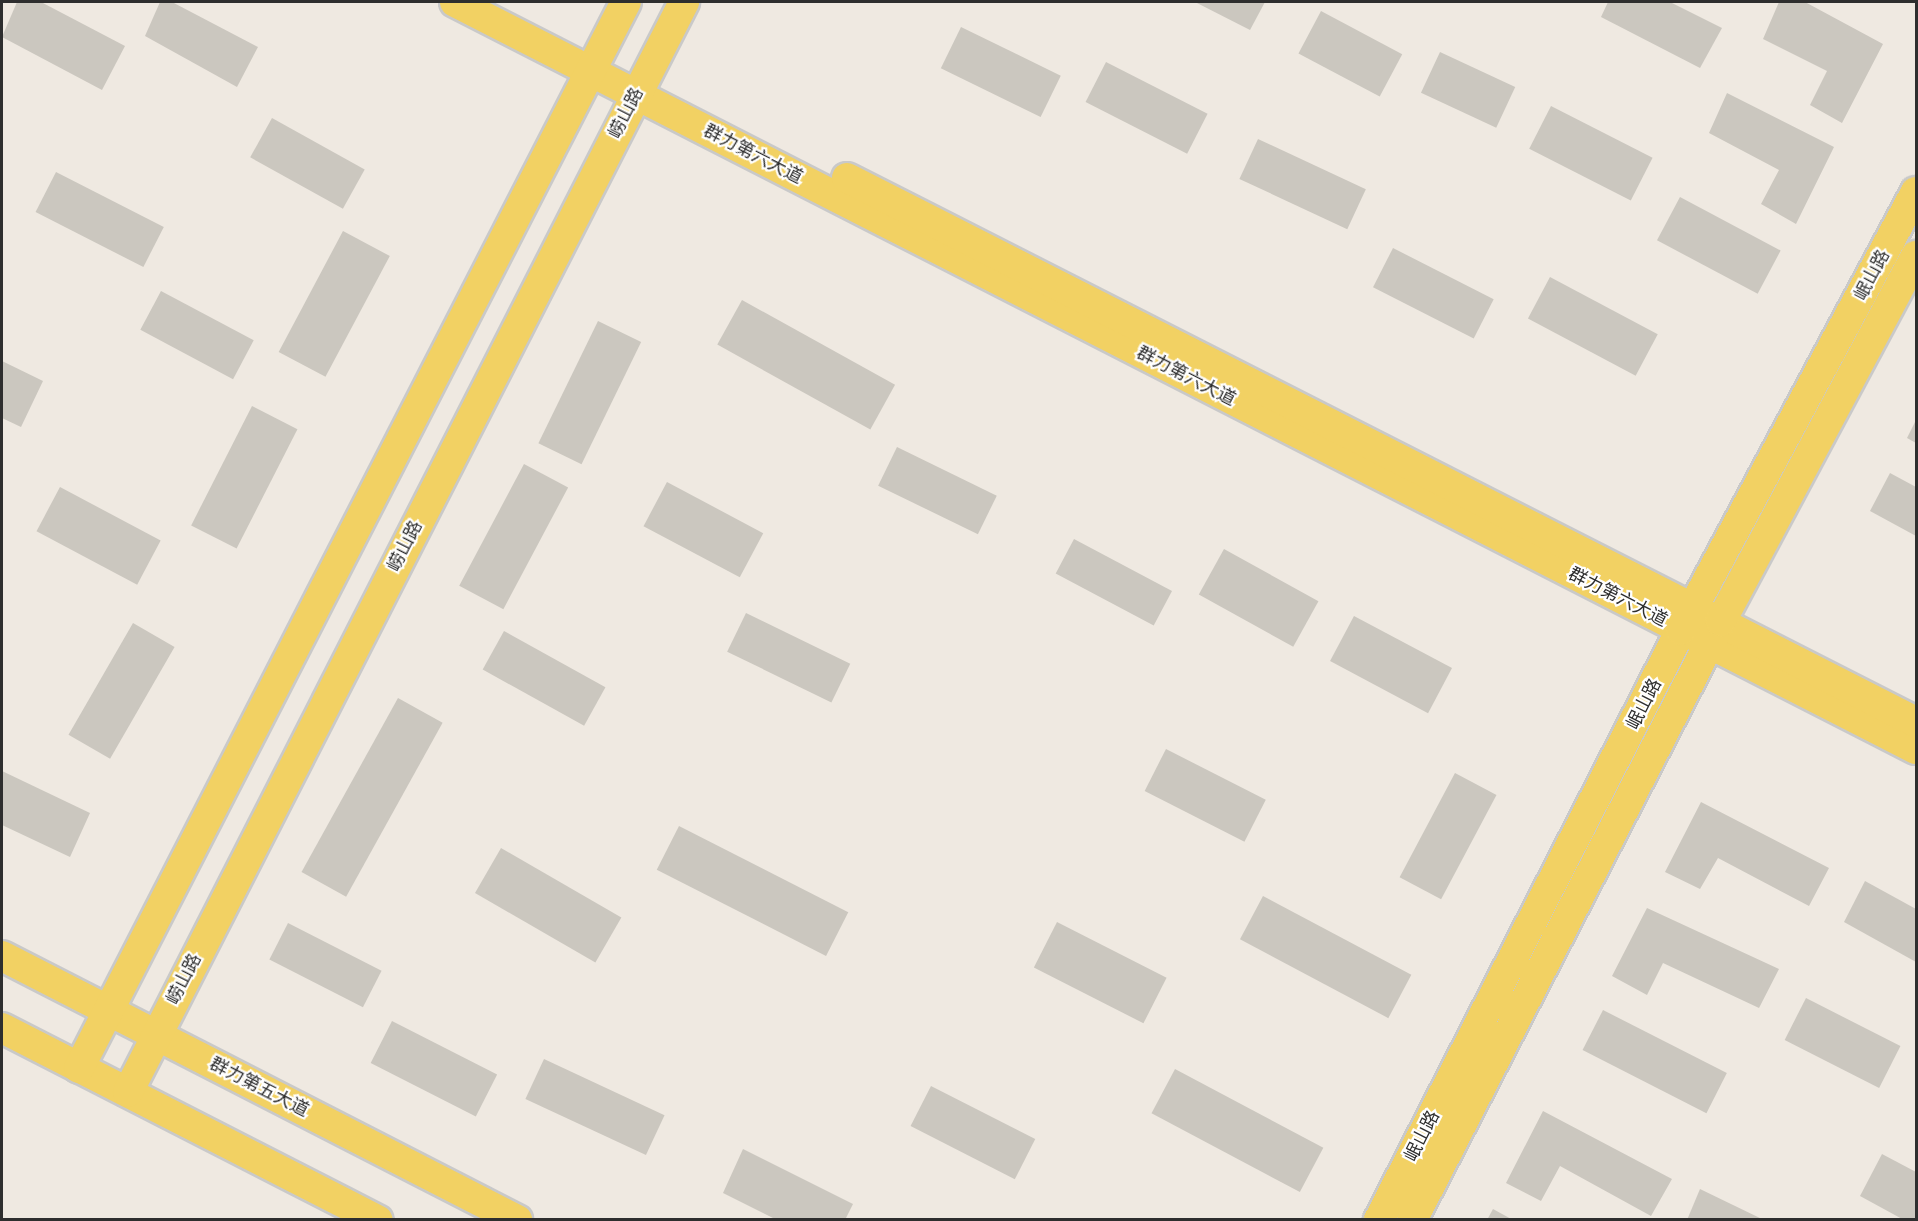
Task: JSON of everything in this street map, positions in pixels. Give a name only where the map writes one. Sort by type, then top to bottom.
[{"type":"main road","name":"群力第六大道","points":[[455,2],[594,62],[641,85],[1702,626],[1917,749]]},
{"type":"main road","name":"群力第六大道","points":[[497,2],[594,62]]},
{"type":"main road","points":[[79,1068],[106,1010],[626,2]]},
{"type":"main road","name":"崂山路","points":[[128,1092],[684,2]]},
{"type":"main road","name":"岷山路","points":[[1412,1220],[1917,192]]},
{"type":"main road","name":"岷山路","points":[[1379,1220],[1702,626],[1917,256]]},
{"type":"main road","name":"群力第六大道","points":[[1702,626],[1917,722]]},
{"type":"main road","name":"群力第五大道","points":[[2,956],[517,1220]]},
{"type":"main road","points":[[2,1028],[378,1220]]},
{"type":"building","points":[[17,2],[41,2],[125,46],[102,90],[2,37]]},
{"type":"building","points":[[160,2],[172,2],[258,47],[237,87],[145,36]]},
{"type":"building","points":[[1195,2],[1265,2],[1250,30]]},
{"type":"building","points":[[1608,2],[1670,2],[1722,28],[1700,68],[1601,17]]},
{"type":"building","points":[[1779,2],[1805,2],[1883,44],[1842,123],[1810,105],[1827,71],[1763,39]]},
{"type":"building","points":[[1321,11],[1402,54],[1380,97],[1298,53]]},
{"type":"building","points":[[961,27],[1061,76],[1041,117],[941,68]]},
{"type":"building","points":[[1440,52],[1515,87],[1496,128],[1421,93]]},
{"type":"building","points":[[1106,62],[1208,114],[1187,154],[1086,102]]},
{"type":"building","points":[[1727,93],[1834,147],[1796,224],[1761,204],[1779,170],[1709,133]]},
{"type":"building","points":[[1551,106],[1653,158],[1631,201],[1529,149]]},
{"type":"building","points":[[272,118],[365,169],[343,209],[250,157]]},
{"type":"building","points":[[1258,139],[1366,189],[1347,229],[1239,179]]},
{"type":"building","points":[[56,172],[164,227],[143,267],[36,212]]},
{"type":"building","points":[[1680,197],[1781,251],[1758,294],[1657,240]]},
{"type":"building","points":[[343,231],[390,256],[325,377],[279,352]]},
{"type":"building","points":[[1393,248],[1494,299],[1474,339],[1373,287]]},
{"type":"building","points":[[1550,277],[1658,334],[1636,376],[1528,318]]},
{"type":"building","points":[[161,291],[254,340],[233,379],[140,330]]},
{"type":"building","points":[[742,300],[895,385],[870,429],[717,345]]},
{"type":"building","points":[[598,321],[641,342],[582,464],[538,443]]},
{"type":"building","points":[[2,361],[43,381],[21,427],[2,418]]},
{"type":"building","points":[[252,406],[297,429],[237,549],[191,525]]},
{"type":"building","points":[[1916,420],[1916,443],[1907,438]]},
{"type":"building","points":[[897,447],[997,496],[978,534],[878,486]]},
{"type":"building","points":[[524,464],[568,487],[503,609],[459,586]]},
{"type":"building","points":[[1890,473],[1916,487],[1916,536],[1870,511]]},
{"type":"building","points":[[667,482],[763,533],[740,577],[644,526]]},
{"type":"building","points":[[60,487],[161,541],[137,585],[37,531]]},
{"type":"building","points":[[1074,539],[1172,591],[1154,626],[1056,573]]},
{"type":"building","points":[[1224,549],[1318,601],[1293,647],[1199,594]]},
{"type":"building","points":[[746,613],[850,664],[831,702],[727,652]]},
{"type":"building","points":[[1354,616],[1452,668],[1428,713],[1330,661]]},
{"type":"building","points":[[133,623],[175,647],[110,759],[68,735]]},
{"type":"building","points":[[504,631],[605,687],[584,726],[483,669]]},
{"type":"building","points":[[398,698],[443,723],[346,897],[302,872]]},
{"type":"building","points":[[1166,749],[1266,800],[1244,842],[1145,791]]},
{"type":"building","points":[[2,771],[90,813],[70,857],[2,825]]},
{"type":"building","points":[[1455,773],[1496,795],[1441,899],[1400,877]]},
{"type":"building","points":[[1701,802],[1829,868],[1809,906],[1718,858],[1700,889],[1665,872]]},
{"type":"building","points":[[679,826],[848,912],[826,956],[657,870]]},
{"type":"building","points":[[501,848],[621,918],[595,963],[475,893]]},
{"type":"building","points":[[1865,881],[1916,909],[1916,962],[1844,922]]},
{"type":"building","points":[[1263,896],[1411,975],[1388,1018],[1240,939]]},
{"type":"building","points":[[1647,908],[1779,969],[1759,1008],[1663,963],[1647,995],[1612,976]]},
{"type":"building","points":[[1057,922],[1167,978],[1143,1023],[1034,967]]},
{"type":"building","points":[[288,923],[382,971],[363,1007],[269,960]]},
{"type":"building","points":[[1806,998],[1900,1046],[1879,1088],[1785,1040]]},
{"type":"building","points":[[1603,1010],[1727,1073],[1706,1113],[1583,1050]]},
{"type":"building","points":[[392,1021],[497,1075],[476,1116],[371,1063]]},
{"type":"building","points":[[544,1059],[665,1115],[646,1155],[525,1099]]},
{"type":"building","points":[[1175,1069],[1323,1148],[1300,1192],[1152,1113]]},
{"type":"building","points":[[931,1086],[1035,1139],[1015,1179],[911,1126]]},
{"type":"building","points":[[1543,1111],[1672,1179],[1651,1216],[1560,1166],[1541,1201],[1506,1183]]},
{"type":"building","points":[[743,1149],[853,1204],[845,1220],[777,1220],[723,1193]]},
{"type":"building","points":[[1882,1154],[1916,1172],[1916,1220],[1904,1220],[1860,1196]]},
{"type":"building","points":[[1700,1189],[1764,1220],[1687,1220]]},
{"type":"building","points":[[1493,1209],[1513,1220],[1487,1220]]}]
